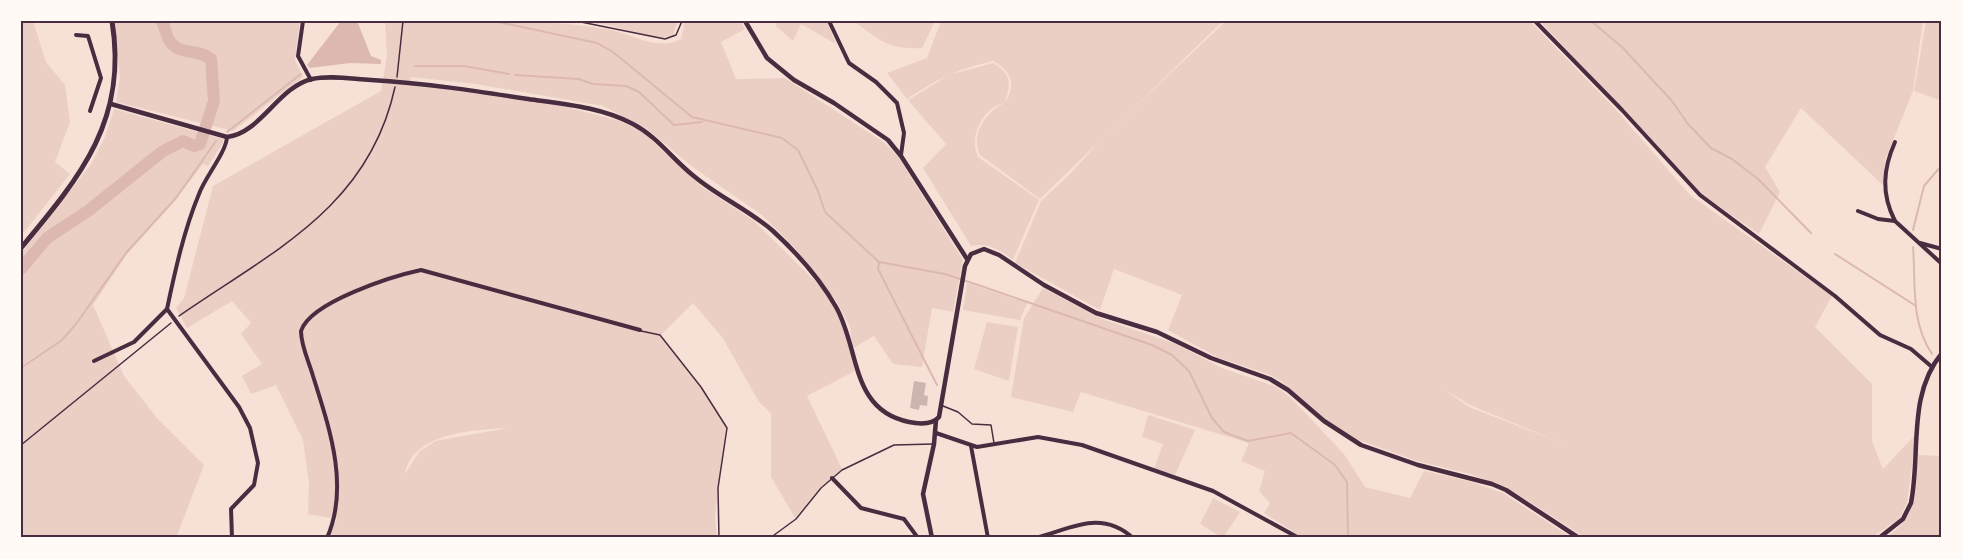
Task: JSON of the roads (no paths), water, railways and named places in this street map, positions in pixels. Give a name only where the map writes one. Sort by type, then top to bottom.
[{"type":"main road","points":[[21,248],[87,164],[102,135],[116,79],[117,60],[112,21]]},
{"type":"main road","points":[[745,21],[767,58],[794,80],[834,103],[888,140],[901,156],[967,259]]},
{"type":"main road","points":[[111,104],[227,137],[242,132],[291,90],[311,80],[383,81],[446,86],[601,111],[644,131],[696,178],[772,231],[822,285],[844,323],[859,377],[879,408],[892,417],[912,423],[936,420]]},
{"type":"main road","points":[[932,538],[923,499],[936,433],[936,420],[942,405],[961,286],[967,259],[978,250],[991,250],[1044,285],[1096,313],[1157,332],[1219,362],[1270,379],[1354,442],[1418,465],[1499,487],[1579,538]]},
{"type":"main road","points":[[1879,538],[1896,526],[1908,511],[1913,493],[1920,395],[1932,367],[1942,353]]},
{"type":"street","points":[[303,21],[298,56],[311,80]]},
{"type":"street","points":[[829,21],[849,63],[876,82],[897,103],[903,133],[901,156]]},
{"type":"street","points":[[1535,21],[1623,110],[1700,195],[1835,296],[1880,335],[1911,349],[1932,367]]},
{"type":"street","points":[[76,35],[88,36],[101,78],[90,111]]},
{"type":"street","points":[[101,78],[116,79]]},
{"type":"street","points":[[94,361],[134,342],[167,309],[194,205],[211,168],[227,144],[227,137]]},
{"type":"street","points":[[1895,142],[1884,172],[1886,196],[1895,222],[1942,264]]},
{"type":"street","points":[[1858,211],[1878,219],[1895,222]]},
{"type":"street","points":[[1917,241],[1942,249]]},
{"type":"street","points":[[327,538],[336,519],[338,499],[334,457],[301,331],[308,319],[335,301],[394,276],[421,270],[640,330]]},
{"type":"street","points":[[167,309],[238,407],[250,428],[258,463],[254,485],[231,509],[232,538]]},
{"type":"street","points":[[936,433],[971,446],[994,445],[1044,437],[1082,445],[1214,491],[1299,538]]},
{"type":"street","points":[[971,446],[988,538]]},
{"type":"street","points":[[832,478],[861,508],[904,519],[918,538]]},
{"type":"street","points":[[1035,538],[1048,536],[1080,522],[1109,525],[1133,538]]},
{"type":"lane","points":[[640,330],[660,335],[701,387],[727,428],[718,488],[719,538]]},
{"type":"lane","points":[[942,405],[956,410],[972,424],[991,425],[994,445]]},
{"type":"lane","points":[[770,538],[796,519],[832,478],[864,458],[894,445],[934,444]]},
{"type":"waterway","points":[[21,269],[47,238],[88,211],[163,151],[183,141],[194,146],[200,144],[214,101],[211,59],[202,54],[175,47],[168,39],[162,21]]},
{"type":"waterway","points":[[494,21],[597,43],[613,52],[692,117],[782,138],[798,150],[818,191],[825,212],[879,262],[945,274],[1152,345],[1172,355],[1189,371],[1212,418],[1224,432],[1248,441],[1291,433],[1335,465],[1347,482],[1348,538]]},
{"type":"waterway","points":[[1591,21],[1622,47],[1672,101],[1688,124],[1711,148],[1732,159],[1758,179],[1811,233]]},
{"type":"waterway","points":[[415,66],[464,66],[509,74]]},
{"type":"waterway","points":[[227,132],[301,74]]},
{"type":"waterway","points":[[515,75],[579,79],[593,84],[626,86],[639,92],[674,125],[702,122]]},
{"type":"waterway","points":[[21,368],[62,340],[76,324],[126,253],[176,198],[216,141]]},
{"type":"waterway","points":[[1913,230],[1924,186],[1942,165]]},
{"type":"waterway","points":[[1913,247],[1917,315],[1920,329],[1932,354]]},
{"type":"waterway","points":[[1835,254],[1916,306]]},
{"type":"waterway","points":[[879,262],[878,269],[937,385]]},
{"type":"waterway","points":[[1940,369],[1942,374]]}]
